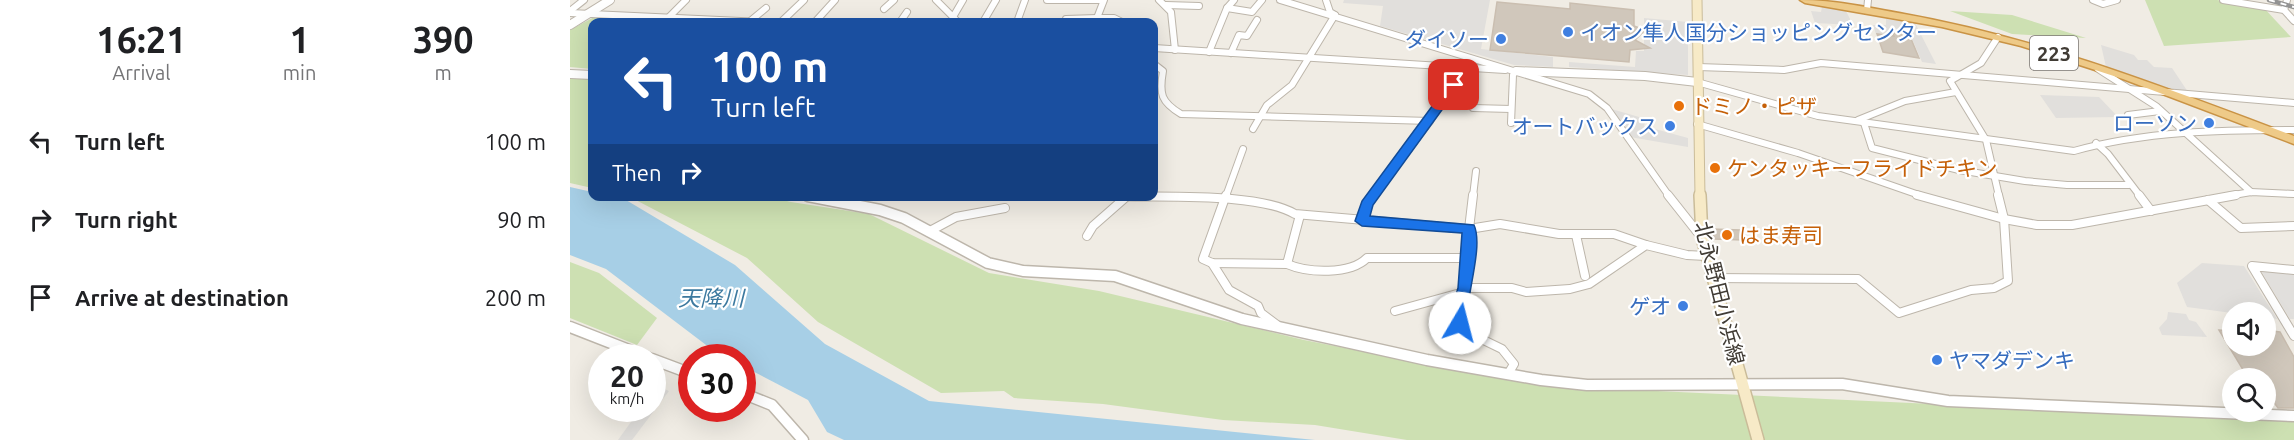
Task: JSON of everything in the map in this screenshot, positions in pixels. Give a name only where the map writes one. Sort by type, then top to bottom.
[{"type":"highway","name":"223","points":[[1805,0],[1868,5],[1998,37],[2175,95],[2294,141]]},
{"type":"main road","name":"北永野田小浜線","points":[[1697,0],[1697,124],[1702,238],[1758,440]]},
{"type":"street","points":[[570,12],[584,0]]},
{"type":"street","points":[[570,25],[610,0]]},
{"type":"street","points":[[668,18],[686,0]]},
{"type":"street","points":[[785,18],[804,0]]},
{"type":"street","points":[[818,18],[835,0]]},
{"type":"street","points":[[884,9],[894,0]]},
{"type":"street","points":[[936,0],[953,17],[963,0]]},
{"type":"street","points":[[985,18],[996,0]]},
{"type":"street","points":[[1018,18],[1025,0]]},
{"type":"street","points":[[1047,0],[1104,0],[1097,18],[1114,18]]},
{"type":"street","points":[[1159,0],[1166,4],[1199,6]]},
{"type":"street","points":[[1209,52],[1227,8],[1234,0]]},
{"type":"street","points":[[1227,8],[1252,12],[1262,0]]},
{"type":"street","points":[[1280,0],[1580,90],[1598,100],[1623,129],[1702,238]]},
{"type":"street","points":[[1326,0],[1330,12],[1335,15]]},
{"type":"street","points":[[2093,0],[2103,4],[2117,0]]},
{"type":"street","points":[[2223,0],[2284,10]]},
{"type":"street","points":[[2287,0],[2284,10],[2286,15],[2294,21]]},
{"type":"street","points":[[1166,4],[1171,12],[1175,50]]},
{"type":"street","points":[[753,18],[766,8]]},
{"type":"street","points":[[570,12],[651,18]]},
{"type":"street","points":[[902,18],[906,12]]},
{"type":"street","points":[[1253,129],[1257,117],[1293,85],[1306,58],[1335,15]]},
{"type":"street","points":[[1231,53],[1239,35],[1247,36],[1256,27],[1257,20]]},
{"type":"street","points":[[1713,278],[1858,279],[1870,285],[1892,310],[1909,312],[1950,296],[1994,288],[2008,281],[2004,219],[1986,140],[1950,81],[1981,63],[1998,37]]},
{"type":"street","points":[[1158,48],[1516,71],[1645,76],[1697,82],[1818,116],[2074,151],[2096,143],[2184,133],[2264,129],[2294,130]]},
{"type":"street","points":[[1698,67],[1784,70],[1821,63],[2133,92],[2294,103]]},
{"type":"street","points":[[1158,67],[1163,71],[1160,88],[1162,97],[1172,111],[1181,114],[1430,121]]},
{"type":"street","points":[[1362,221],[1367,204],[1430,121],[1466,67]]},
{"type":"street","points":[[2098,69],[2160,111],[2251,192]]},
{"type":"street","points":[[1511,123],[1513,75],[1516,71]]},
{"type":"street","points":[[570,74],[588,75]]},
{"type":"street","points":[[1853,122],[1905,101],[1956,92]]},
{"type":"street","points":[[1473,108],[1511,109]]},
{"type":"street","points":[[2128,115],[2160,111]]},
{"type":"street","points":[[1864,123],[1872,148],[1994,177],[2048,184],[2129,185]]},
{"type":"street","points":[[1697,124],[1798,153],[1921,196],[2004,219],[2052,226],[2151,211],[2251,192],[2294,194]]},
{"type":"street","points":[[2096,143],[2108,154],[2129,185],[2151,211]]},
{"type":"street","points":[[1243,149],[1203,259],[1212,263],[1287,264],[1293,269],[1359,265],[1367,258],[1467,258]]},
{"type":"street","points":[[1476,171],[1465,290],[1459,311],[1460,323],[1467,332],[1495,345],[1508,355],[1514,364],[1508,374]]},
{"type":"street","points":[[1158,197],[1225,200],[1281,206],[1300,215],[1362,221],[1469,229],[1500,224],[1523,230],[1576,235],[1614,234],[1687,255],[1706,256]]},
{"type":"street","points":[[2208,200],[2241,228],[2294,226]]},
{"type":"street","points":[[840,201],[904,218],[988,263],[1023,271],[1115,276],[1137,282],[1182,301],[1242,319],[1427,360],[1508,374],[1587,385],[1744,387],[1842,384],[1948,400],[2294,416]]},
{"type":"street","points":[[1087,236],[1094,226],[1122,201]]},
{"type":"street","points":[[930,231],[956,217],[1005,208]]},
{"type":"street","points":[[1287,264],[1300,215]]},
{"type":"street","points":[[1576,235],[1586,276]]},
{"type":"street","points":[[1395,311],[1465,290],[1512,288],[1526,292],[1570,289],[1589,284],[1646,245]]},
{"type":"street","points":[[1212,263],[1223,287],[1240,300],[1258,306],[1261,313],[1278,327]]},
{"type":"street","points":[[2294,270],[2252,266],[2294,336]]},
{"type":"street","points":[[570,327],[614,344]]},
{"type":"street","points":[[756,399],[772,405],[803,440]]},
{"type":"green space","points":[[2145,0],[2217,0],[2263,7],[2291,37],[2164,46]]},
{"type":"green space","points":[[1950,11],[2012,15],[2086,38],[2012,34]]},
{"type":"green space","points":[[598,15],[644,18],[592,18]]},
{"type":"green space","points":[[588,20],[588,69],[570,67],[570,30]]},
{"type":"green space","points":[[570,77],[588,78],[588,187],[570,183]]},
{"type":"green space","points":[[638,201],[787,201],[869,214],[989,273],[1099,291],[1304,340],[1494,377],[1614,389],[2222,418],[2222,422],[2294,421],[2294,440],[1407,440],[1315,425],[1223,420],[1103,404],[1014,398],[1004,391],[941,393],[818,322],[747,258]]},
{"type":"green space","points":[[570,262],[599,273],[657,318],[638,344],[635,344],[570,318]]},
{"type":"shaded area","points":[[1344,0],[1490,0],[1481,49],[1553,57],[1553,67],[1514,65],[1380,26],[1383,6],[1343,3]]},
{"type":"shaded area","points":[[1822,7],[1846,11],[1853,25],[1815,23],[1811,11],[1821,12]]},
{"type":"shaded area","points":[[1644,18],[1688,22],[1688,75],[1569,67],[1569,62],[1635,67],[1636,51],[1644,51]]},
{"type":"shaded area","points":[[1886,19],[1915,23],[1936,64],[1922,62],[1910,34],[1876,34],[1873,25],[1886,25]]},
{"type":"shaded area","points":[[2101,45],[2134,55],[2138,60],[2147,60],[2154,67],[2172,68],[2188,92],[2171,90],[2106,67]]},
{"type":"shaded area","points":[[2040,95],[2099,97],[2118,117],[2056,118]]},
{"type":"shaded area","points":[[1608,108],[1646,119],[1644,126],[1688,138],[1688,147],[1630,137]]},
{"type":"shaded area","points":[[2202,263],[2244,266],[2266,302],[2222,302],[2222,312],[2187,307],[2177,283]]},
{"type":"shaded area","points":[[2261,271],[2294,274],[2294,319],[2290,319]]},
{"type":"shaded area","points":[[2168,312],[2186,314],[2189,320],[2196,322],[2207,337],[2162,335],[2159,328],[2167,319]]},
{"type":"shaded area","points":[[631,422],[646,422],[632,440],[618,440]]},
{"type":"water","name":"天降川","points":[[570,187],[588,191],[588,201],[628,201],[735,265],[825,344],[929,401],[1315,440],[844,440],[827,432],[808,400],[756,373],[756,344],[705,344],[606,269],[570,255]]},
{"type":"building","name":"イオン隼人国分ショッピングセンター","points":[[1497,2],[1570,9],[1570,3],[1634,10],[1634,26],[1645,30],[1635,40],[1650,48],[1630,50],[1629,62],[1490,50]]},
{"type":"building","points":[[1893,33],[1909,34],[1919,58],[1883,52],[1877,34],[1894,36]]},
{"type":"building","name":"はま寿司","points":[[1712,229],[1740,230],[1742,240],[1714,239]]},
{"type":"building","points":[[2276,331],[2280,332],[2294,357],[2294,408],[2278,408],[2276,405],[2276,368],[2242,368],[2235,356],[2276,356]]},
{"type":"railway","points":[[2269,0],[2294,7]]},
{"type":"place","name":"イオン隼人国分ショッピングセンター","points":[[1568,32]]},
{"type":"place","name":"ダイソー","points":[[1501,39]]},
{"type":"place","name":"ドミノ・ピザ","points":[[1679,106]]},
{"type":"place","name":"ローソン","points":[[2209,123]]},
{"type":"place","name":"オートバックス","points":[[1670,126]]},
{"type":"place","name":"ケンタッキーフライドチキン","points":[[1715,168]]},
{"type":"place","name":"はま寿司","points":[[1727,235]]},
{"type":"place","name":"ゲオ","points":[[1683,306]]},
{"type":"place","name":"ヤマダデンキ","points":[[1937,360]]},
{"type":"route","points":[[1454,85],[1430,121],[1367,204],[1362,221],[1469,229],[1465,288],[1459,311],[1460,323]]}]
